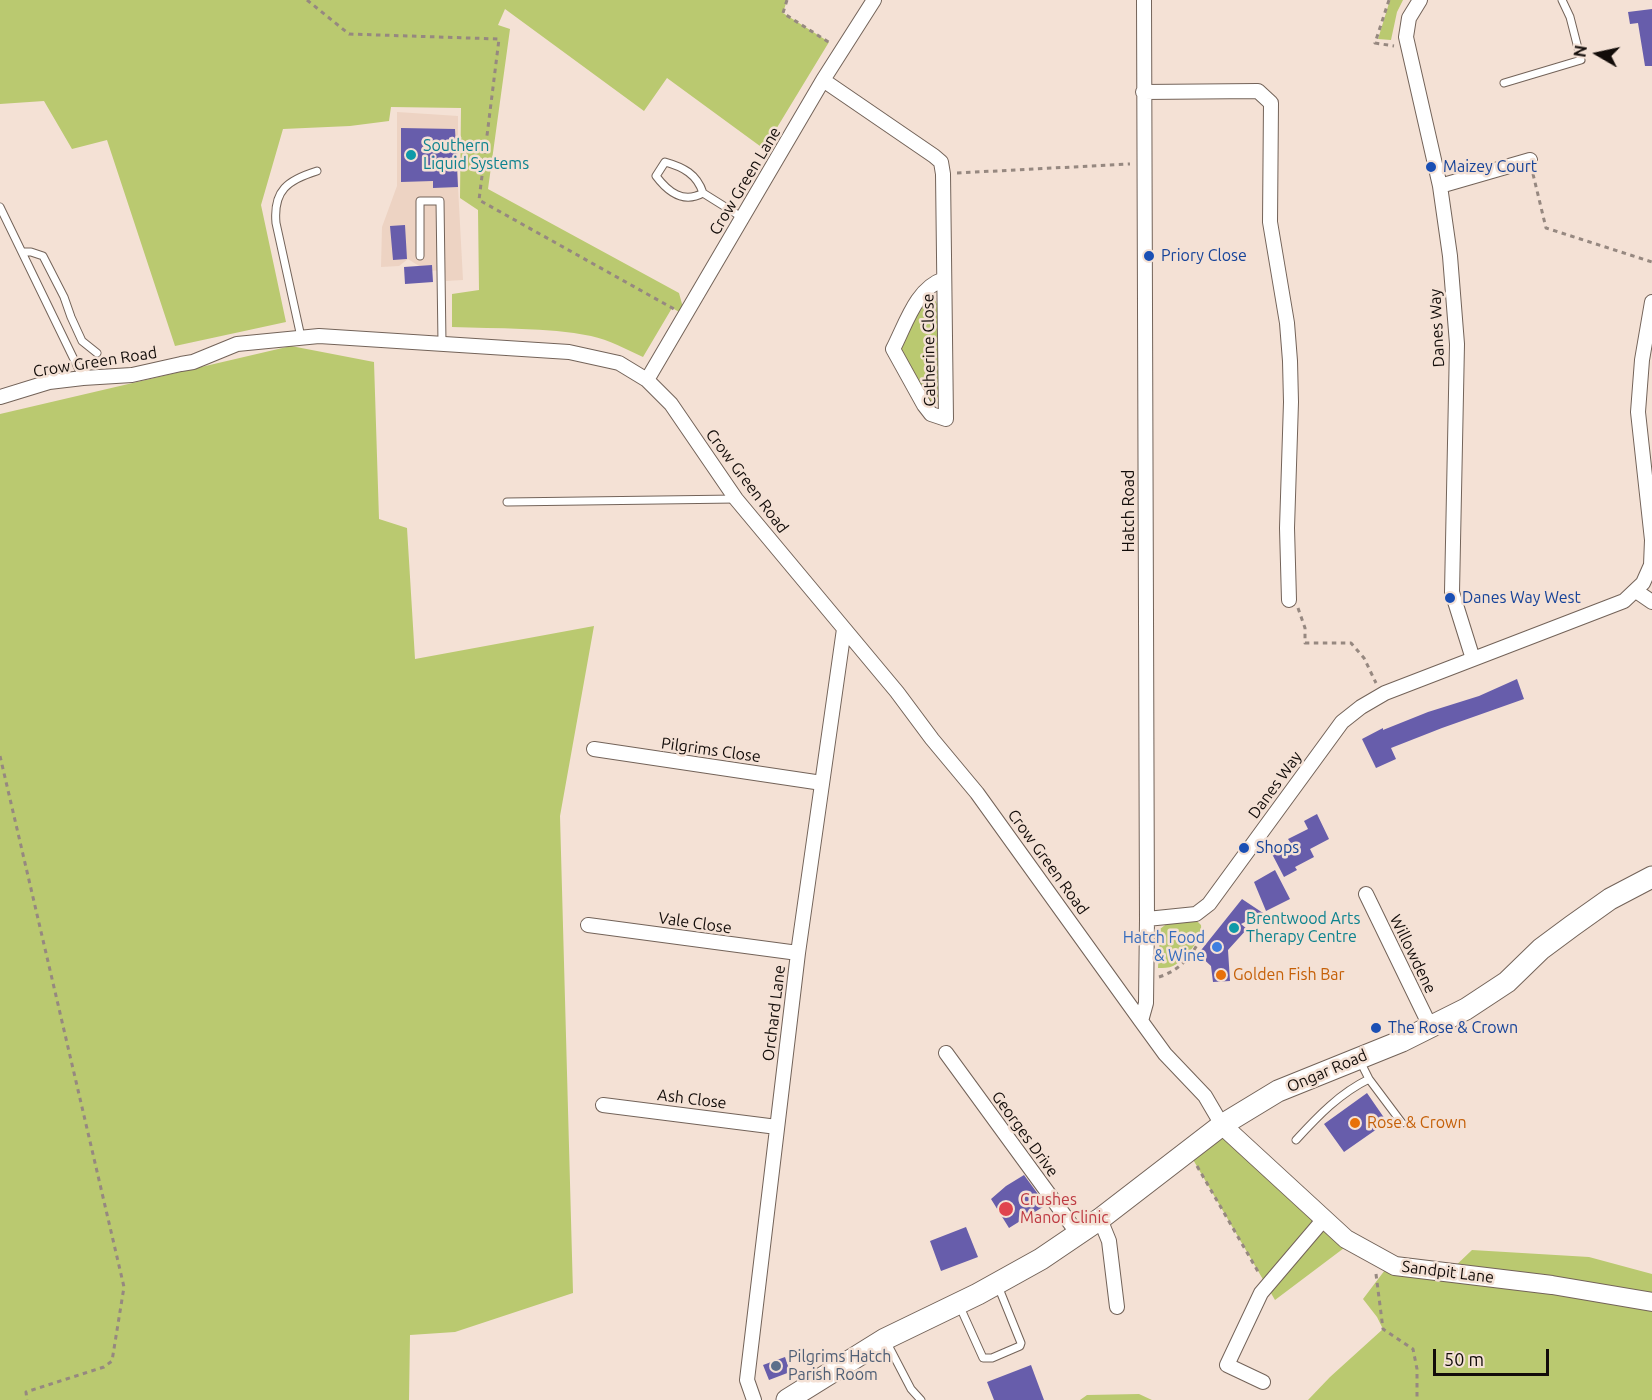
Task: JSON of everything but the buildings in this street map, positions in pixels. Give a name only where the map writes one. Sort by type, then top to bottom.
[{"type":"main road","name":"Ongar Road","points":[[787,1400],[885,1339],[997,1284],[1041,1259],[1100,1219],[1222,1125],[1278,1091],[1431,1028],[1466,1009],[1507,982],[1541,950],[1610,899],[1652,877]]},
{"type":"street","name":"Crow Green Lane","points":[[646,380],[823,80],[874,0]]},
{"type":"street","name":"Hatch Road","points":[[1141,1021],[1146,1003],[1147,981],[1144,0]]},
{"type":"street","name":"Danes Way","points":[[1420,0],[1409,18],[1406,37],[1440,186],[1450,256],[1457,344],[1452,592],[1473,659]]},
{"type":"street","points":[[823,80],[934,156],[941,162],[943,174]]},
{"type":"street","points":[[1143,92],[1258,91],[1271,103],[1270,222],[1287,323],[1291,392],[1287,528],[1288,600]]},
{"type":"street","points":[[1440,186],[1530,160]]},
{"type":"street","name":"Catherine Close","points":[[943,174],[946,419],[931,414],[924,405],[893,349],[921,296],[934,283],[944,279]]},
{"type":"street","points":[[1652,302],[1650,328],[1641,372],[1638,412],[1652,555],[1647,574],[1636,591],[1652,602]]},
{"type":"street","name":"Crow Green Road","points":[[0,397],[48,382],[132,375],[193,362],[237,344],[319,336],[569,352],[619,363],[646,380],[671,404],[735,499],[977,793],[1165,1054],[1205,1096],[1222,1125]]},
{"type":"street","name":"Danes Way","points":[[1209,904],[1342,722],[1361,707],[1381,695],[1612,606],[1636,591]]},
{"type":"street","name":"Orchard Lane","points":[[754,1400],[747,1380],[798,953],[844,629]]},
{"type":"street","name":"Pilgrims Close","points":[[594,749],[822,783]]},
{"type":"street","name":"Willowdene","points":[[1366,894],[1431,1028]]},
{"type":"street","points":[[1147,919],[1196,914],[1209,904]]},
{"type":"street","name":"Vale Close","points":[[588,925],[798,953]]},
{"type":"street","name":"Georges Drive","points":[[946,1053],[1078,1234]]},
{"type":"street","name":"Ash Close","points":[[603,1105],[777,1127]]},
{"type":"street","name":"Sandpit Lane","points":[[1222,1125],[1346,1239],[1395,1266],[1552,1285],[1652,1302]]},
{"type":"street","points":[[1100,1219],[1109,1241],[1117,1307]]},
{"type":"street","points":[[1263,1382],[1227,1365],[1262,1293],[1324,1220]]},
{"type":"lane","points":[[1504,82],[1581,60],[1570,17],[1562,0]]},
{"type":"lane","points":[[703,193],[692,198],[683,197],[666,189],[656,176],[665,162],[680,166],[699,180],[703,193],[743,218]]},
{"type":"lane","points":[[301,337],[274,208],[281,192],[295,178],[317,171]]},
{"type":"lane","points":[[420,256],[420,201],[440,201],[442,343]]},
{"type":"lane","points":[[0,207],[83,378]]},
{"type":"lane","points":[[22,252],[32,252],[43,256],[64,297],[82,341],[97,353]]},
{"type":"lane","points":[[507,502],[735,499]]},
{"type":"lane","points":[[1358,1057],[1369,1078],[1402,1123]]},
{"type":"lane","points":[[1296,1140],[1319,1115],[1346,1092],[1369,1078]]},
{"type":"lane","points":[[958,1303],[983,1358],[992,1358],[1020,1346],[1021,1343],[997,1284]]},
{"type":"lane","points":[[885,1339],[911,1389],[921,1400]]},
{"type":"path","points":[[306,0],[349,33],[499,39],[479,200],[685,315]]},
{"type":"path","points":[[787,0],[783,13],[842,50]]},
{"type":"path","points":[[1389,0],[1375,43],[1407,48]]},
{"type":"path","points":[[1530,160],[1546,228],[1652,262]]},
{"type":"path","points":[[943,174],[1143,163]]},
{"type":"path","points":[[1288,600],[1297,604],[1305,628],[1305,643],[1351,643],[1364,658],[1381,695]]},
{"type":"path","points":[[0,756],[124,1287],[112,1360],[104,1367],[26,1392],[27,1400]]},
{"type":"path","points":[[1147,981],[1172,973],[1186,961],[1202,936],[1209,904]]},
{"type":"path","points":[[1188,1151],[1267,1287]]},
{"type":"path","points":[[1374,1255],[1383,1329],[1413,1349],[1417,1370],[1417,1400]]},
{"type":"shaded area","points":[[397,112],[458,116],[458,187],[463,280],[446,281],[445,270],[427,271],[408,259],[399,266],[381,267],[382,227],[397,186]]},
{"type":"green space","points":[[0,0],[787,0],[783,13],[829,42],[764,149],[667,78],[644,111],[505,9],[498,25],[510,29],[488,189],[679,293],[685,315],[672,308],[643,357],[604,340],[574,333],[452,327],[452,294],[479,290],[478,210],[460,198],[461,108],[391,107],[389,121],[350,126],[283,129],[261,205],[286,322],[175,346],[107,140],[72,149],[44,101],[0,104]]},
{"type":"green space","points":[[1390,0],[1403,0],[1397,12],[1391,40],[1378,39]]},
{"type":"green space","points":[[924,300],[935,300],[938,306],[940,402],[932,406],[898,349]]},
{"type":"green space","points":[[291,346],[374,362],[379,519],[407,528],[415,659],[594,626],[560,816],[573,1293],[455,1332],[410,1335],[409,1400],[0,1400],[0,414]]},
{"type":"green space","points":[[1195,919],[1201,925],[1201,930],[1192,948],[1173,966],[1158,968],[1160,929],[1169,922]]},
{"type":"green space","points":[[1222,1125],[1352,1242],[1275,1300],[1188,1151]]},
{"type":"green space","points":[[1472,1250],[1589,1257],[1652,1274],[1652,1400],[1308,1400],[1383,1329],[1363,1299],[1388,1266],[1448,1273]]},
{"type":"green space","points":[[1139,1394],[1152,1400],[1080,1400],[1087,1395]]},
{"type":"place","name":"Southern Liquid Systems","points":[[411,155]]},
{"type":"place","name":"Maizey Court","points":[[1431,167]]},
{"type":"place","name":"Priory Close","points":[[1149,256]]},
{"type":"place","name":"Danes Way West","points":[[1450,598]]},
{"type":"place","name":"Shops","points":[[1244,848]]},
{"type":"place","name":"Brentwood Arts Therapy Centre","points":[[1234,928]]},
{"type":"place","name":"Hatch Food & Wine","points":[[1217,947]]},
{"type":"place","name":"Golden Fish Bar","points":[[1221,975]]},
{"type":"place","name":"The Rose & Crown","points":[[1376,1028]]},
{"type":"place","name":"Rose & Crown","points":[[1355,1123]]},
{"type":"place","name":"Crushes Manor Clinic","points":[[1006,1209]]},
{"type":"place","name":"Pilgrims Hatch Parish Room","points":[[776,1366]]}]
